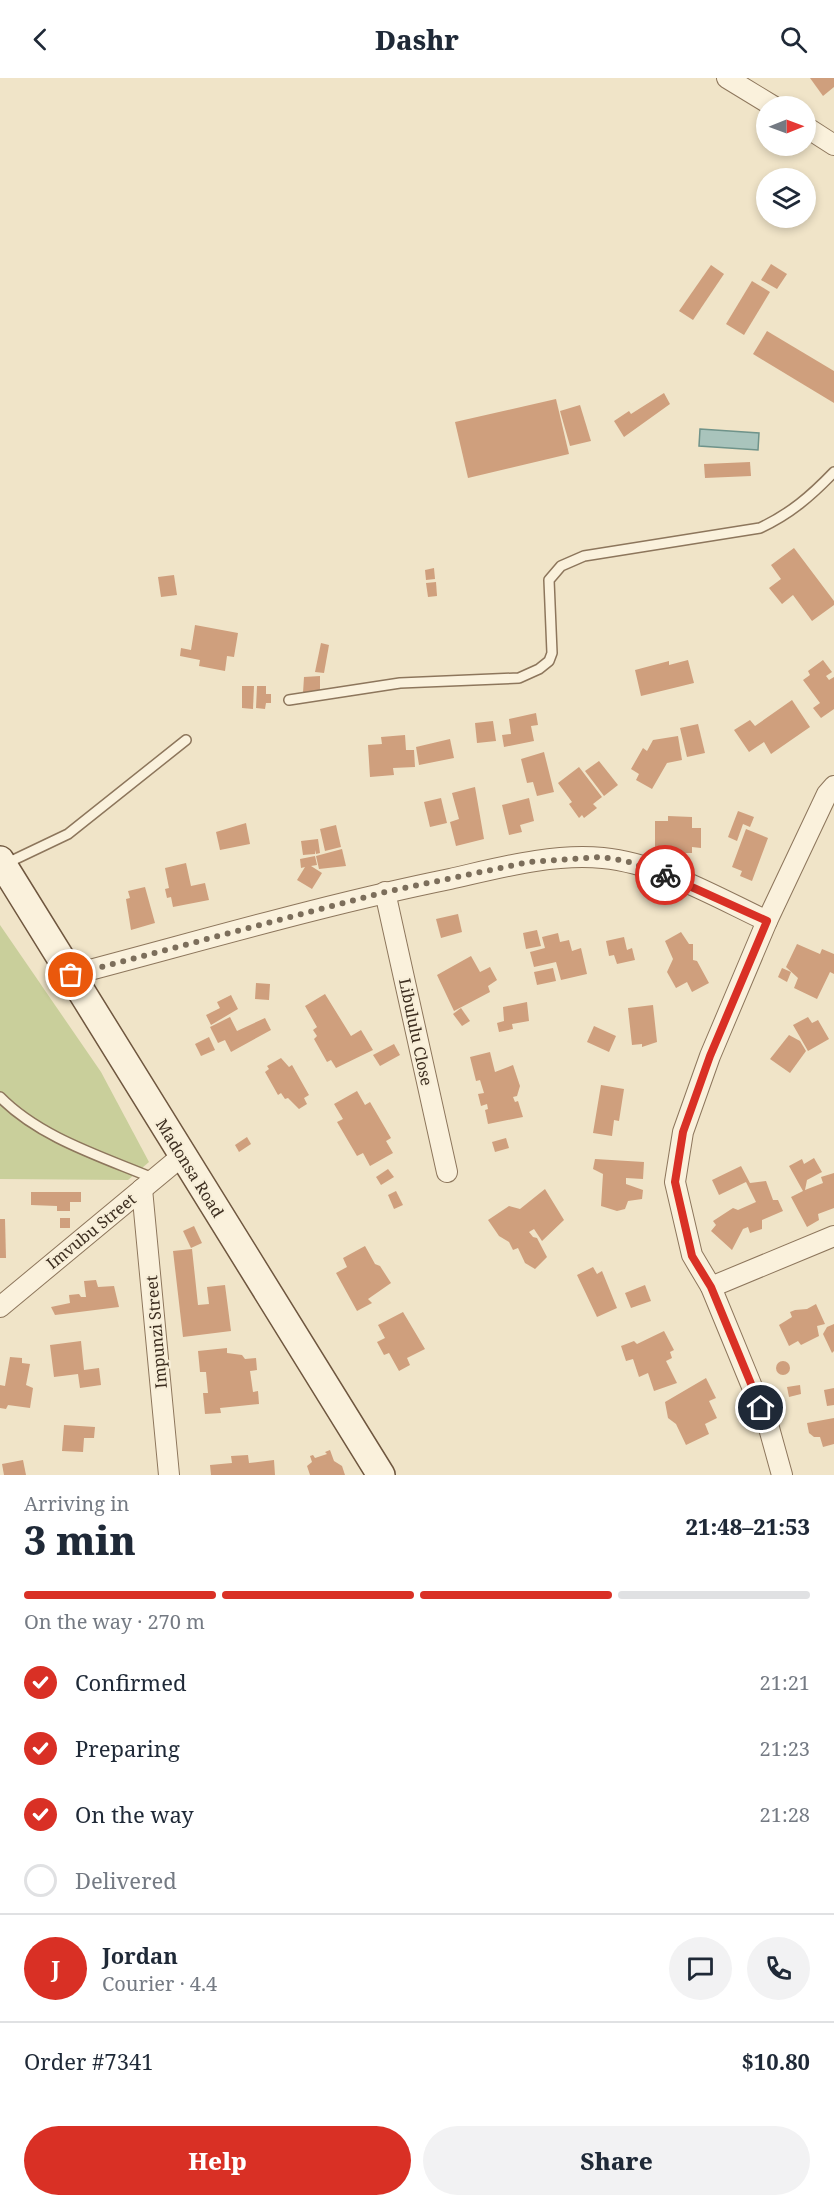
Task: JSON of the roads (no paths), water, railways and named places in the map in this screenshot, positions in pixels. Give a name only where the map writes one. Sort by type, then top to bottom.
[{"type":"street","points":[[727,78],[756,96]]},
{"type":"street","points":[[816,133],[834,145]]},
{"type":"street","points":[[782,1475],[770,1428],[711,1287],[692,1256],[675,1182],[683,1132],[710,1056],[767,921],[827,794],[834,786]]},
{"type":"street","points":[[71,975],[385,892],[529,862],[601,857],[626,861],[690,885],[767,921]]},
{"type":"street","name":"Madonsa Road","points":[[2,862],[381,1475]]},
{"type":"street","name":"Libululu Close","points":[[385,892],[447,1172]]},
{"type":"street","name":"Imvubu Street","points":[[0,1306],[8,1290],[149,1184],[182,1156]]},
{"type":"street","name":"Impunzi Street","points":[[149,1184],[169,1475]]},
{"type":"street","points":[[711,1287],[834,1236]]},
{"type":"lane","points":[[289,700],[400,683],[519,678],[539,669],[549,661],[552,653],[549,580],[561,566],[584,556],[760,528],[782,518],[803,503],[834,472]]},
{"type":"lane","points":[[2,862],[68,834],[186,740]]},
{"type":"lane","points":[[0,1097],[17,1115],[149,1184]]},
{"type":"water","points":[[700,429],[759,433],[758,450],[699,446]]}]
